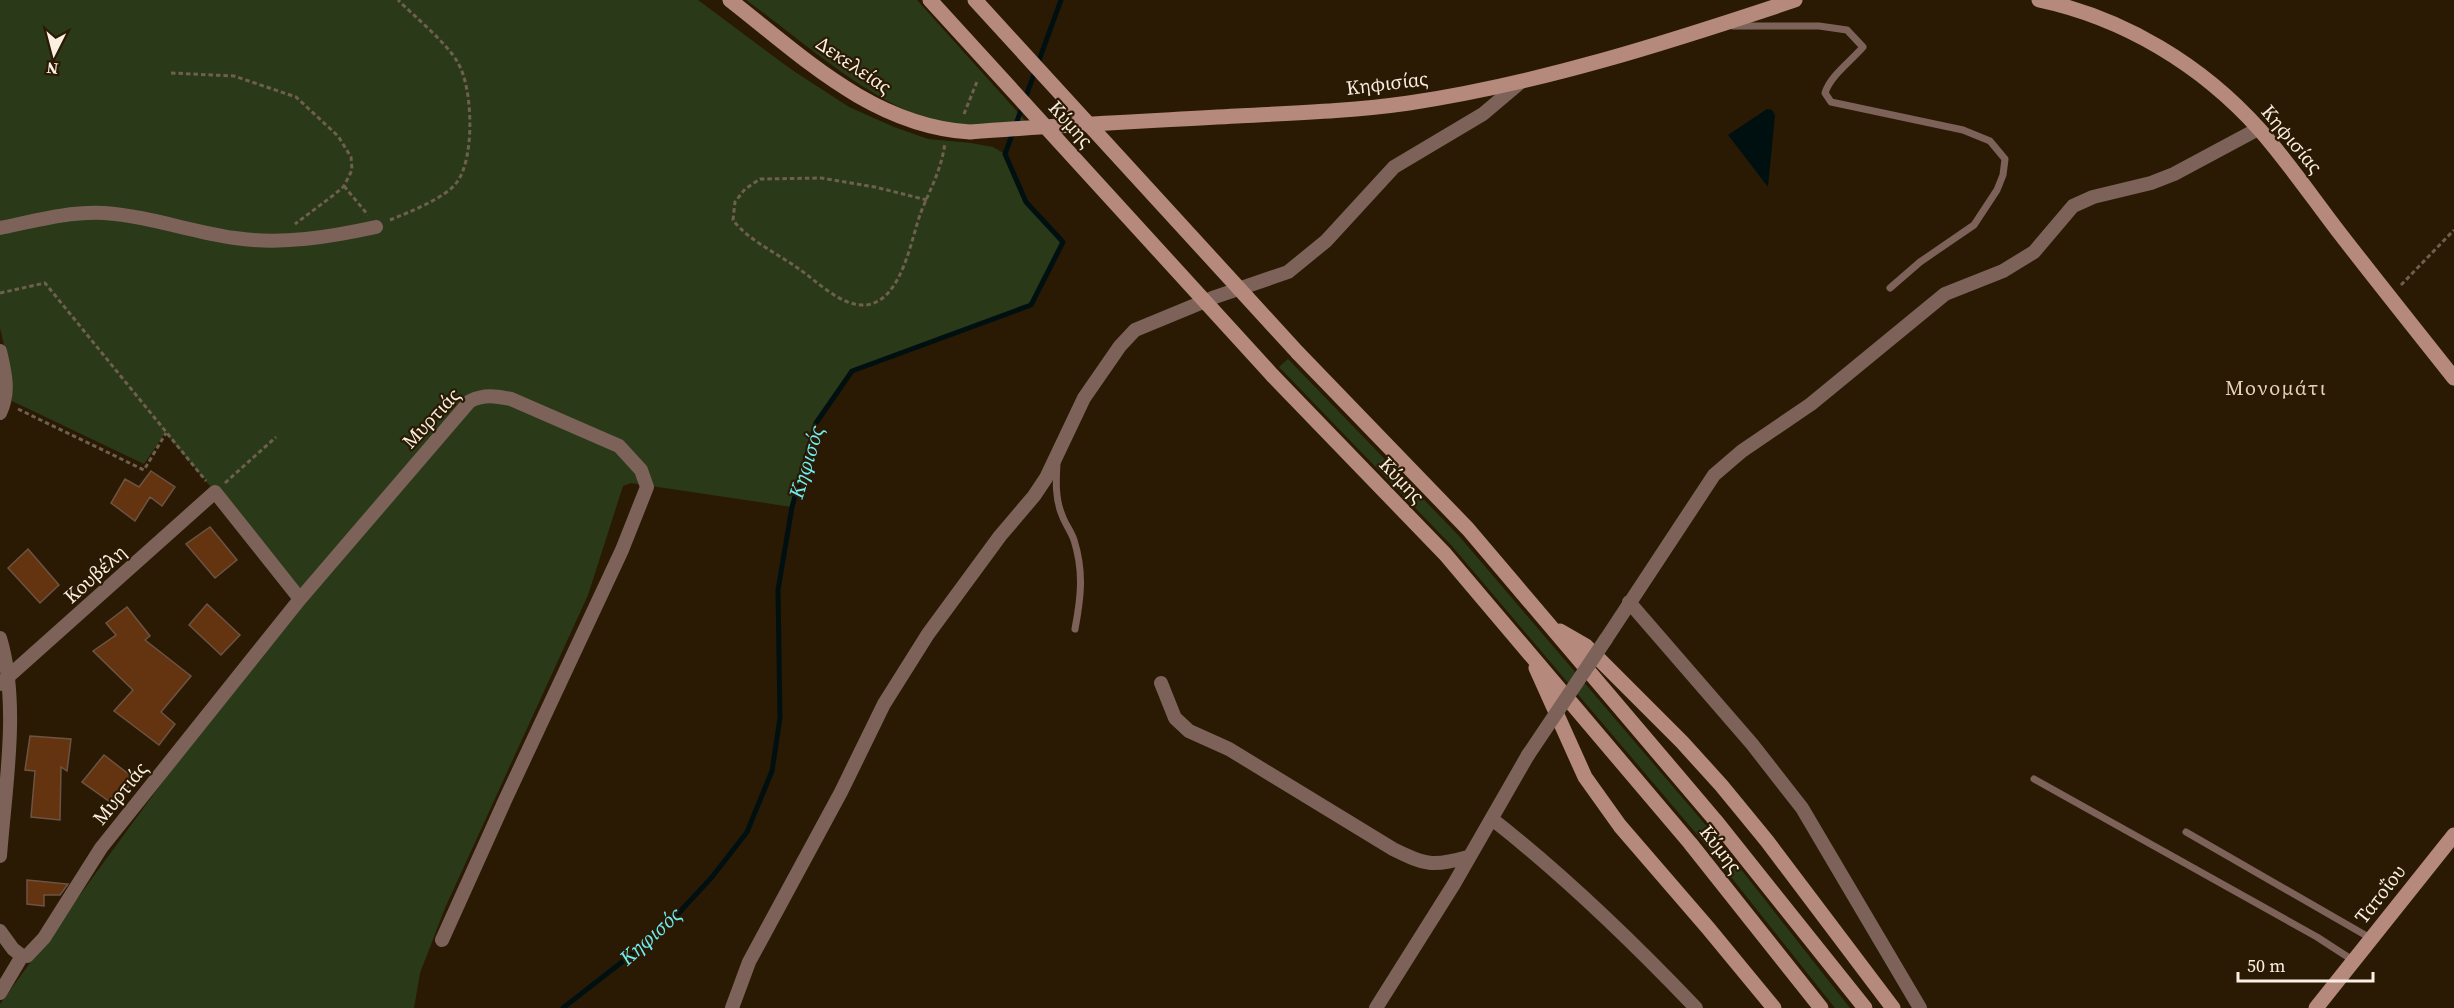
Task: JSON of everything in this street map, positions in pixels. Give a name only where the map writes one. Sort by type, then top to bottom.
[{"type":"main road","name":"Δεκελείας","points":[[730,0],[871,105],[898,117],[947,131],[970,132]]},
{"type":"main road","name":"Κύμης","points":[[930,0],[1273,376],[1445,554],[1690,843],[1821,1008]]},
{"type":"main road","name":"Κύμης","points":[[975,0],[1298,353],[1468,529],[1714,820],[1865,1008]]},
{"type":"main road","name":"Κηφισίας","points":[[970,132],[1365,108],[1419,101],[1522,81],[1655,46],[1796,0]]},
{"type":"main road","name":"Κηφισίας","points":[[2039,0],[2072,7],[2115,23],[2155,45],[2224,94],[2258,129],[2454,378]]},
{"type":"main road","points":[[1550,624],[1586,646],[1682,742],[1767,841],[1893,1008]]},
{"type":"main road","points":[[1527,649],[1585,777],[1620,826],[1774,1008]]},
{"type":"main road","name":"Τατοΐου","points":[[2316,1008],[2454,835]]},
{"type":"street","points":[[732,1008],[749,963],[841,792],[884,704],[935,625],[1000,536],[1034,496],[1057,455],[1084,398],[1113,355],[1135,330],[1215,297],[1288,272],[1326,241],[1394,167],[1483,114],[1522,81]]},
{"type":"street","points":[[1376,1008],[1454,884],[1528,755],[1714,475],[1742,451],[1811,404],[1945,294],[2003,271],[2034,252],[2073,206],[2093,197],[2151,183],[2174,174],[2258,129]]},
{"type":"street","points":[[0,228],[44,219],[104,213],[236,238],[285,240],[329,237],[376,227]]},
{"type":"street","points":[[0,351],[5,374],[2,407]]},
{"type":"street","name":"Μυρτιάς","points":[[0,993],[22,956],[27,956],[44,938],[101,848],[300,599],[470,401],[492,395],[511,399],[619,446],[644,477],[647,487],[622,550],[442,940]]},
{"type":"street","points":[[215,492],[300,599]]},
{"type":"street","name":"Κουβέλη","points":[[4,680],[215,492]]},
{"type":"street","points":[[1629,602],[1752,744],[1802,808],[1920,1008]]},
{"type":"street","points":[[0,638],[4,680],[10,710],[0,856]]},
{"type":"street","points":[[1161,683],[1175,718],[1189,731],[1229,748],[1393,849],[1421,863],[1432,864],[1468,857]]},
{"type":"street","points":[[1492,819],[1531,849],[1593,906],[1696,1008]]},
{"type":"street","points":[[0,931],[13,950],[22,956]]},
{"type":"lane","points":[[1717,26],[1819,27],[1847,30],[1863,46],[1829,81],[1825,93],[1831,102],[1963,129],[1990,141],[2005,159],[2003,175],[1996,190],[1974,225],[1920,262],[1890,288]]},
{"type":"lane","points":[[1057,455],[1056,485],[1061,513],[1074,538],[1080,564],[1082,594],[1075,629]]},
{"type":"lane","points":[[2034,779],[2317,937],[2354,961]]},
{"type":"lane","points":[[2186,832],[2372,939]]},
{"type":"path","points":[[344,186],[376,227],[429,203],[457,183],[467,161],[471,107],[459,63],[398,0]]},
{"type":"path","points":[[171,73],[234,76],[296,97],[339,136],[351,157],[352,170],[344,186],[292,227],[285,240]]},
{"type":"path","points":[[927,200],[832,179],[760,179],[745,189],[735,202],[733,220],[742,232],[780,255],[832,293],[851,303],[866,305],[882,298],[897,281],[938,173],[947,131]]},
{"type":"path","points":[[2389,297],[2454,230]]},
{"type":"path","points":[[0,293],[45,283],[215,492],[276,437]]},
{"type":"path","points":[[2,407],[144,470],[166,432]]},
{"type":"green space","points":[[0,0],[698,0],[792,70],[849,107],[928,139],[993,147],[1005,154],[1026,202],[1063,242],[1031,305],[852,371],[816,423],[792,507],[631,483],[623,486],[588,595],[445,908],[420,973],[414,1008],[0,1008],[0,1004],[301,593],[165,433],[144,464],[12,401],[11,375],[0,328]]},
{"type":"green space","points":[[746,0],[917,0],[1031,127],[1024,121],[969,127],[940,123],[911,112],[852,79]]},
{"type":"green space","points":[[1288,359],[1459,536],[1710,830],[1850,1008],[1835,1008],[1700,838],[1451,545],[1279,367]]},
{"type":"shaded area","points":[[1767,109],[1772,110],[1775,115],[1768,187],[1728,135]]},
{"type":"building","points":[[151,471],[175,487],[162,506],[150,497],[135,521],[111,503],[125,479],[139,487]]},
{"type":"building","points":[[210,527],[237,560],[215,578],[186,544]]},
{"type":"building","points":[[28,549],[59,585],[40,603],[8,568]]},
{"type":"building","points":[[207,604],[240,635],[221,655],[189,625]]},
{"type":"building","points":[[127,607],[150,636],[145,640],[191,676],[161,712],[175,724],[159,745],[114,711],[133,690],[93,651],[116,635],[106,623]]},
{"type":"building","points":[[30,736],[71,739],[67,771],[61,767],[60,820],[31,817],[35,771],[25,770]]},
{"type":"building","points":[[104,755],[135,779],[113,804],[82,782]]},
{"type":"building","points":[[27,880],[68,884],[60,895],[44,895],[44,906],[27,904]]},
{"type":"waterway","name":"Κηφισός","points":[[563,1008],[663,930],[712,877],[747,832],[772,771],[780,718],[778,590],[792,507],[816,423],[852,371],[1031,305],[1063,242],[1026,202],[1005,154],[1061,0]]},
{"type":"district","name":"Μονομάτι","points":[[2276,387]]}]
